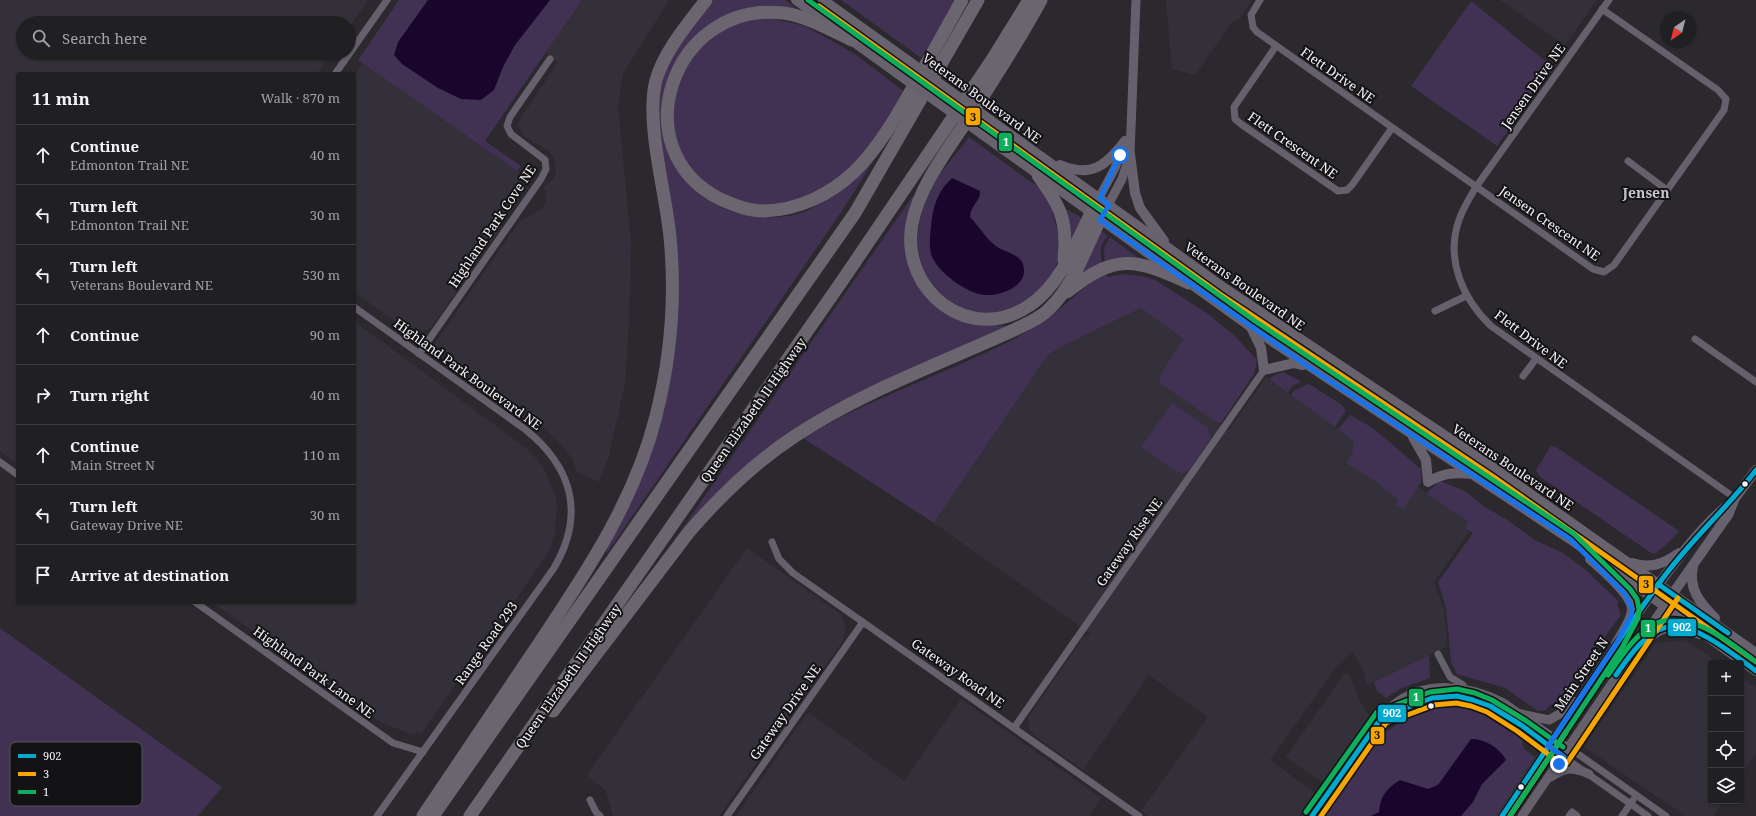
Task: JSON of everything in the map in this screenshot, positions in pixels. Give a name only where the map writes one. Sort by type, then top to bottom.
[{"type":"highway","points":[[679,36],[696,0]]},
{"type":"highway","points":[[423,816],[586,573],[624,505],[650,437],[666,376],[672,325],[673,296],[670,238],[655,134],[653,109],[655,83],[667,54],[706,0]]},
{"type":"highway","points":[[852,40],[804,18],[784,13],[759,12],[739,16],[717,26],[698,40],[682,60],[671,85],[667,109],[668,128],[675,151],[696,183],[709,193],[732,205],[755,211],[780,211],[805,205],[835,187],[854,172],[883,136],[903,105],[962,0]]},
{"type":"highway","points":[[433,816],[855,213],[908,125],[978,0]]},
{"type":"highway","name":"Queen Elizabeth II Highway","points":[[470,816],[894,205],[992,60],[1029,0]]},
{"type":"highway","points":[[1041,0],[1020,38],[925,187],[919,199],[912,223],[911,244],[917,272],[930,294],[936,300],[957,313],[978,319],[1005,316],[1030,306],[1045,293],[1058,276],[1064,263],[1096,217]]},
{"type":"highway","points":[[1038,174],[1056,202],[1064,220],[1066,235],[1064,263]]},
{"type":"highway","points":[[1058,300],[1068,286],[1096,217]]},
{"type":"highway","points":[[490,788],[541,727],[689,532],[747,473],[794,437],[837,411],[1032,321],[1088,276],[1101,269],[1118,264],[1137,263],[1155,267],[1189,283]]},
{"type":"main road","points":[[796,0],[1251,327],[1309,367],[1410,432],[1570,539],[1756,671]]},
{"type":"main road","name":"Veterans Boulevard NE","points":[[823,0],[1276,325],[1495,470],[1731,636]]},
{"type":"main road","points":[[1045,160],[1071,170],[1092,170],[1111,158],[1125,141]]},
{"type":"main road","points":[[1130,154],[1135,193],[1140,208],[1171,250]]},
{"type":"main road","points":[[1251,327],[1261,348],[1264,370],[1294,363],[1309,367]]},
{"type":"main road","points":[[1410,432],[1426,460],[1428,482],[1436,477],[1454,472],[1475,475]]},
{"type":"main road","name":"Main Street N","points":[[1650,595],[1686,549],[1720,511],[1735,498],[1756,470]]},
{"type":"main road","name":"Main Street N","points":[[1665,605],[1694,561],[1728,516],[1735,498]]},
{"type":"main road","points":[[1570,539],[1625,594],[1630,602],[1632,609],[1631,616],[1616,644]]},
{"type":"main road","points":[[1625,561],[1640,566],[1660,565],[1686,549]]},
{"type":"main road","points":[[1694,561],[1691,575],[1693,589],[1707,610],[1731,636],[1756,653]]},
{"type":"main road","points":[[1630,654],[1651,636],[1667,627],[1685,629],[1701,635],[1722,646]]},
{"type":"street","points":[[356,44],[387,0]]},
{"type":"street","points":[[1096,217],[1109,205],[1123,175],[1130,154],[1136,0]]},
{"type":"street","name":"Flett Drive NE","points":[[1260,0],[1251,15],[1251,21],[1257,32],[1476,187],[1459,220],[1454,245],[1458,276],[1466,296],[1481,316],[1491,326],[1735,498]]},
{"type":"street","name":"Jensen Drive NE","points":[[1476,187],[1609,0]]},
{"type":"street","name":"Jensen Crescent NE","points":[[1476,187],[1593,269],[1604,272],[1614,265],[1724,110],[1726,99],[1718,90],[1602,9]]},
{"type":"street","name":"Flett Crescent NE","points":[[1276,46],[1234,107],[1235,119],[1240,124],[1338,191],[1347,190],[1352,185],[1392,128]]},
{"type":"street","name":"Highland Park Cove NE","points":[[419,354],[528,199],[546,169],[545,160],[511,134],[507,126],[510,117],[550,59]]},
{"type":"street","points":[[336,72],[345,60]]},
{"type":"street","points":[[1096,217],[1100,198],[1115,168],[1132,119]]},
{"type":"street","points":[[1628,161],[1667,190]]},
{"type":"street","points":[[1435,311],[1466,296]]},
{"type":"street","name":"Highland Park Boulevard NE","points":[[356,308],[536,438],[553,456],[560,468]]},
{"type":"street","points":[[1695,339],[1756,382]]},
{"type":"street","points":[[1523,376],[1536,358]]},
{"type":"street","name":"Gateway Rise NE","points":[[1014,728],[1264,370]]},
{"type":"street","points":[[0,462],[16,474]]},
{"type":"street","name":"Range Road 293","points":[[377,816],[558,560],[566,544],[571,522],[569,492],[560,468]]},
{"type":"street","name":"Gateway Road NE","points":[[772,542],[780,559],[793,573],[1139,816]]},
{"type":"street","name":"Main Street N","points":[[1502,816],[1650,595]]},
{"type":"street","name":"Highland Park Lane NE","points":[[198,604],[393,743],[423,752]]},
{"type":"street","name":"Main Street N","points":[[1522,816],[1564,757],[1630,654],[1665,605]]},
{"type":"street","name":"Gateway Drive NE","points":[[727,816],[863,622]]},
{"type":"street","points":[[1438,654],[1450,677],[1455,682],[1490,694],[1521,714],[1666,816]]},
{"type":"street","points":[[1521,714],[1542,720],[1554,718],[1563,712],[1591,681]]},
{"type":"street","points":[[1312,816],[1382,717],[1393,705],[1411,694],[1424,689],[1453,686],[1470,688]]},
{"type":"street","points":[[1382,717],[1441,696],[1460,697],[1475,700],[1495,709],[1648,816]]},
{"type":"street","points":[[1548,779],[1568,769],[1574,768],[1589,774]]},
{"type":"street","points":[[1622,816],[1636,795]]},
{"type":"street","points":[[590,800],[596,812],[600,816]]},
{"type":"street","points":[[1569,816],[1572,812],[1577,816]]},
{"type":"shaded area","points":[[0,0],[368,0],[356,18],[356,16],[16,16],[16,60],[326,60],[318,72],[16,72],[16,463],[0,451]]},
{"type":"shaded area","points":[[399,0],[582,0],[485,141],[521,166],[517,171],[358,60]]},
{"type":"shaded area","points":[[428,0],[550,0],[515,45],[503,67],[494,90],[481,100],[461,99],[438,88],[402,64],[394,55],[398,42]]},
{"type":"shaded area","points":[[582,0],[669,0],[623,74],[618,105],[631,244],[629,321],[625,383],[609,456],[599,482],[577,472],[572,458],[557,440],[535,420],[433,346],[520,221],[542,209],[547,200],[544,187],[552,181],[556,172],[555,160],[549,151],[524,136],[518,127],[519,121],[558,62],[545,53]]},
{"type":"shaded area","points":[[713,0],[785,0],[800,11],[777,7],[753,7],[737,11],[712,23],[692,40],[677,60],[667,83],[663,107],[664,132],[672,157],[687,180],[698,192],[719,206],[742,214],[772,217],[794,215],[813,208],[833,194],[879,152],[842,211],[607,553],[605,550],[642,476],[664,411],[675,351],[678,294],[658,114],[661,87],[663,77],[674,53]]},
{"type":"shaded area","points":[[841,0],[956,0],[921,58]]},
{"type":"shaded area","points":[[1166,0],[1252,0],[1239,19],[1232,22],[1195,75],[1172,69]]},
{"type":"shaded area","points":[[1500,0],[1597,0],[1565,45]]},
{"type":"shaded area","points":[[1471,1],[1553,67],[1497,146],[1411,86]]},
{"type":"shaded area","points":[[770,18],[805,26],[855,54],[906,93],[876,139],[849,170],[833,184],[818,193],[792,204],[776,207],[764,207],[751,205],[724,195],[701,180],[685,161],[677,141],[673,120],[674,98],[680,78],[689,59],[703,43],[720,30],[740,21]]},
{"type":"shaded area","points":[[363,63],[523,175],[508,197],[505,217],[497,233],[431,328],[421,332],[412,331],[402,326],[356,293],[356,73]]},
{"type":"shaded area","points":[[969,137],[1045,193],[1058,232],[1060,254],[1053,273],[1032,299],[1015,310],[1005,313],[989,314],[974,312],[959,307],[947,300],[936,289],[921,263],[918,247],[918,231],[924,207],[940,173]]},
{"type":"shaded area","points":[[952,178],[980,191],[979,198],[970,213],[970,217],[994,245],[1014,255],[1022,262],[1024,270],[1023,277],[1014,287],[1007,291],[992,295],[985,295],[970,291],[953,280],[934,261],[931,254],[930,244],[933,213],[939,194]]},
{"type":"shaded area","points":[[914,194],[906,232],[908,261],[918,287],[935,305],[988,325],[1009,326],[782,440],[673,542]]},
{"type":"shaded area","points":[[1063,207],[1082,218],[1072,240],[1070,238]]},
{"type":"shaded area","points":[[1101,231],[1108,236],[1103,242],[1101,248],[1102,264],[1079,275]]},
{"type":"shaded area","points":[[1110,237],[1140,259],[1105,262],[1104,249]]},
{"type":"shaded area","points":[[1103,273],[1108,277],[1124,274],[1142,276],[1155,280],[1207,313],[1234,335],[1257,360],[1254,374],[1221,423],[1216,422],[1161,384],[1159,377],[1183,339],[1141,308],[1057,349],[1047,356],[934,523],[803,438],[854,411],[986,353],[1012,340],[1051,315]]},
{"type":"shaded area","points":[[1141,308],[1183,339],[1161,384],[1229,430],[1266,377],[1469,523],[1465,528],[1470,531],[1434,582],[1444,609],[1447,646],[1367,685],[1364,671],[1352,651],[1337,666],[1270,760],[1315,793],[1299,816],[1148,816],[1141,811],[1208,717],[1149,675],[1083,770],[1035,736],[1029,729],[1029,716],[1084,637],[1091,634],[934,523],[1047,356],[1057,349]]},
{"type":"shaded area","points":[[356,322],[526,448],[543,466],[555,494],[557,506],[555,532],[548,553],[421,734],[418,732],[414,735],[382,723],[215,604],[356,604]]},
{"type":"shaded area","points":[[1283,372],[1302,382],[1292,386],[1288,393],[1269,379]]},
{"type":"shaded area","points":[[1309,384],[1342,405],[1346,411],[1335,427],[1291,395],[1295,390]]},
{"type":"shaded area","points":[[1172,403],[1208,428],[1211,438],[1189,470],[1182,473],[1175,471],[1141,447]]},
{"type":"shaded area","points":[[1350,415],[1373,428],[1421,469],[1421,482],[1403,509],[1395,505],[1399,500],[1381,487],[1382,485],[1346,463],[1352,455],[1354,442],[1338,429]]},
{"type":"shaded area","points":[[1551,446],[1556,447],[1679,531],[1655,554],[1651,553],[1540,477],[1536,470]]},
{"type":"shaded area","points":[[1440,481],[1465,491],[1485,507],[1506,519],[1535,540],[1563,553],[1587,571],[1619,602],[1617,604],[1621,615],[1555,704],[1550,705],[1545,711],[1538,711],[1505,688],[1457,674],[1451,662],[1446,608],[1438,582],[1473,533],[1465,528],[1468,522],[1426,493]]},
{"type":"shaded area","points":[[747,548],[839,613],[846,625],[843,641],[719,816],[613,816],[606,791],[587,775]]},
{"type":"shaded area","points":[[0,628],[222,787],[198,816],[0,816]]},
{"type":"shaded area","points":[[1685,640],[1715,660],[1708,660],[1708,804],[1721,804],[1713,816],[1683,816],[1677,810],[1584,747],[1656,643]]},
{"type":"shaded area","points":[[1429,655],[1430,678],[1402,688],[1386,698],[1377,691],[1374,682]]},
{"type":"shaded area","points":[[1348,673],[1360,702],[1370,716],[1325,781],[1322,782],[1286,757],[1344,674]]},
{"type":"shaded area","points":[[1744,680],[1756,688],[1756,753],[1744,771]]},
{"type":"shaded area","points":[[961,699],[1101,798],[1089,816],[736,816],[808,712],[904,781]]},
{"type":"shaded area","points":[[1450,706],[1471,710],[1489,718],[1524,740],[1522,743],[1524,749],[1535,757],[1496,816],[1319,816],[1382,735],[1414,715],[1430,709]]},
{"type":"shaded area","points":[[1471,739],[1481,740],[1496,748],[1506,760],[1482,784],[1473,802],[1461,816],[1371,816],[1379,812],[1381,801],[1385,793],[1391,786],[1400,780],[1428,789],[1438,785]]},
{"type":"transit line","name":"1","points":[[808,0],[1255,321],[1574,534],[1630,589],[1637,599],[1639,609],[1638,618],[1622,648],[1510,816]]},
{"type":"transit line","name":"3","points":[[819,6],[1220,294],[1491,475],[1752,659]]},
{"type":"transit line","name":"902","points":[[1502,816],[1598,671],[1669,570],[1756,470]]},
{"type":"transit line","name":"902","points":[[1658,584],[1728,633]]},
{"type":"transit line","name":"3","points":[[1321,816],[1386,723],[1434,705],[1456,703],[1471,706],[1487,712],[1517,731],[1560,763],[1567,763],[1678,598]]},
{"type":"transit line","name":"1","points":[[1608,675],[1629,646],[1641,634],[1655,624],[1668,620],[1681,620],[1708,630],[1735,646],[1756,662]]},
{"type":"transit line","name":"902","points":[[1616,675],[1644,640],[1651,634],[1667,627],[1689,629],[1701,634],[1726,649],[1756,671]]},
{"type":"transit line","name":"1","points":[[1306,812],[1377,712],[1430,692],[1457,689],[1475,693],[1492,700],[1525,720],[1563,747]]},
{"type":"transit line","name":"902","points":[[1312,816],[1382,717],[1432,698],[1457,696],[1490,706],[1521,725],[1564,757]]},
{"type":"transit line","name":"3","points":[[1510,816],[1566,732]]},
{"type":"district","name":"Jensen","points":[[1646,193]]},
{"type":"route","points":[[1120,155],[1100,198],[1109,205],[1100,220],[1309,367],[1570,539],[1625,594],[1632,609],[1631,616],[1616,644],[1548,746],[1564,757],[1559,764]]}]
